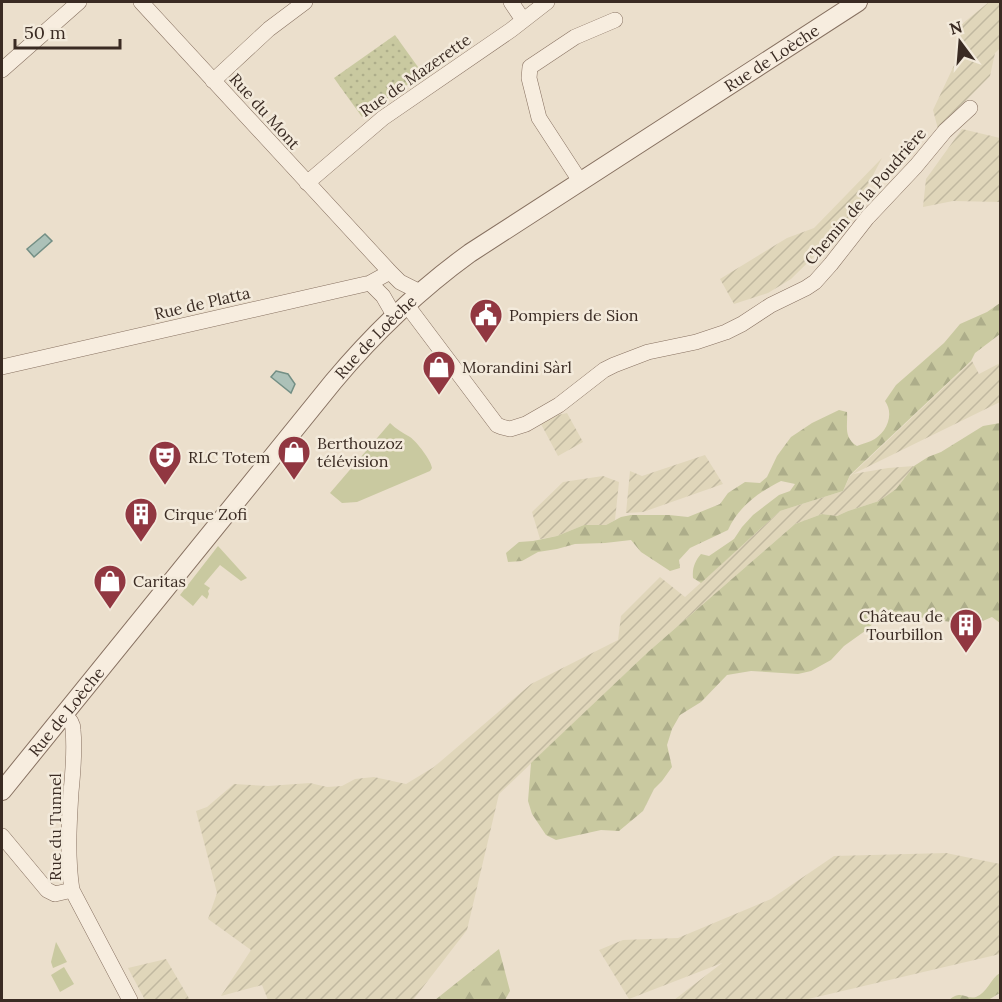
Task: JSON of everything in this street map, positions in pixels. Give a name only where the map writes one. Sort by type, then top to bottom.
[{"type":"street","points":[[2,70],[79,2]]},
{"type":"street","name":"Rue du Mont","points":[[141,2],[400,282],[407,304]]},
{"type":"street","points":[[213,81],[269,29],[305,2]]},
{"type":"street","points":[[511,2],[524,20]]},
{"type":"street","name":"Rue de Mazerette","points":[[307,183],[383,118],[548,2]]},
{"type":"street","name":"Rue de Loèche","points":[[2,791],[346,367],[407,304],[470,253],[858,2]]},
{"type":"street","points":[[580,181],[539,118],[529,78],[530,67],[575,37],[615,20]]},
{"type":"street","name":"Chemin de la Poudrière","points":[[407,304],[497,425],[507,429],[515,428],[559,405],[604,370],[614,365],[648,352],[696,342],[726,332],[771,305],[806,288],[831,264],[867,218],[945,131],[970,108]]},
{"type":"street","points":[[364,244],[371,275],[370,283],[383,296],[407,304]]},
{"type":"street","name":"Rue de Platta","points":[[2,367],[370,283],[390,272]]},
{"type":"street","name":"Rue du Tunnel","points":[[64,715],[70,721],[73,730],[69,874],[72,890],[130,1000]]},
{"type":"street","points":[[2,836],[46,890],[55,894],[72,890]]},
{"type":"shaded area","points":[[989,2],[1000,2],[1000,48],[995,53],[990,76],[938,129],[933,110],[958,57],[962,24]]},
{"type":"shaded area","points":[[962,129],[1000,138],[1000,202],[953,201],[923,207],[926,179]]},
{"type":"shaded area","points":[[882,158],[853,218],[791,279],[768,293],[734,304],[720,279],[787,238],[814,228]]},
{"type":"shaded area","points":[[45,234],[52,241],[34,257],[27,249]]},
{"type":"shaded area","points":[[972,361],[979,374],[1000,363],[1000,402],[853,474],[914,466],[896,489],[879,501],[837,516],[822,514],[795,524],[648,652],[499,794],[467,930],[413,1000],[268,1000],[262,985],[221,996],[251,950],[208,919],[217,893],[196,811],[207,807],[234,784],[268,786],[310,783],[327,787],[342,786],[355,779],[374,777],[406,784],[434,767],[531,684],[618,640],[621,616],[660,577],[685,597],[780,511],[843,491],[850,476]]},
{"type":"shaded area","points":[[276,371],[288,374],[295,384],[291,393],[271,377]]},
{"type":"shaded area","points":[[567,413],[583,442],[558,456],[541,424]]},
{"type":"shaded area","points":[[705,455],[723,484],[643,512],[626,513],[630,471],[642,476]]},
{"type":"shaded area","points":[[603,476],[619,482],[615,520],[606,525],[584,525],[557,536],[540,539],[532,512],[563,482]]},
{"type":"shaded area","points":[[946,853],[1000,864],[1000,954],[804,1000],[674,1000],[722,963],[629,999],[599,950],[623,940],[678,938],[771,899],[834,856]]},
{"type":"shaded area","points":[[166,959],[190,1000],[145,1000],[128,968]]},
{"type":"green space","points":[[395,35],[423,74],[362,117],[334,78]]},
{"type":"green space","points":[[1000,303],[1000,334],[975,353],[971,361],[850,475],[843,491],[780,511],[701,583],[693,578],[693,574],[694,565],[701,554],[709,556],[734,539],[753,515],[779,495],[790,491],[795,484],[781,481],[757,495],[737,514],[728,530],[690,548],[679,560],[680,568],[670,571],[641,552],[631,540],[575,544],[538,552],[522,561],[508,562],[506,553],[519,542],[557,536],[584,525],[606,525],[621,517],[631,515],[688,517],[720,504],[728,493],[745,482],[760,483],[767,477],[777,456],[791,437],[812,423],[839,410],[847,412],[847,431],[853,443],[857,446],[871,441],[885,429],[889,412],[885,401],[896,385],[944,343],[960,324],[987,312]]},
{"type":"green space","points":[[390,423],[416,443],[432,468],[430,471],[357,502],[342,503],[330,493]]},
{"type":"green space","points":[[1000,423],[1000,623],[992,617],[971,626],[927,619],[907,613],[890,614],[877,620],[844,646],[831,660],[811,671],[798,674],[751,671],[727,675],[701,702],[680,715],[667,745],[672,767],[654,789],[643,811],[619,831],[601,830],[556,840],[546,835],[532,814],[528,801],[531,763],[648,652],[795,524],[822,514],[837,516],[879,501],[896,489],[914,466],[983,426]]},
{"type":"green space","points":[[218,546],[247,578],[241,581],[220,565],[204,584],[210,588],[207,599],[202,595],[193,606],[180,595]]},
{"type":"green space","points":[[56,942],[67,962],[53,968],[51,962]]},
{"type":"green space","points":[[499,949],[510,991],[505,1000],[435,1000]]},
{"type":"green space","points":[[64,967],[74,984],[60,992],[51,975]]},
{"type":"green space","points":[[1000,973],[1000,993],[988,1000],[949,1000],[957,995],[973,998],[980,995]]},
{"type":"place","name":"Pompiers de Sion","points":[[486,344]]},
{"type":"place","name":"Morandini Sàrl","points":[[439,396]]},
{"type":"place","name":"Berthouzoz télévision","points":[[294,481]]},
{"type":"place","name":"RLC Totem","points":[[165,486]]},
{"type":"place","name":"Cirque Zofi","points":[[141,543]]},
{"type":"place","name":"Caritas","points":[[110,610]]},
{"type":"place","name":"Château de Tourbillon","points":[[966,654]]}]
